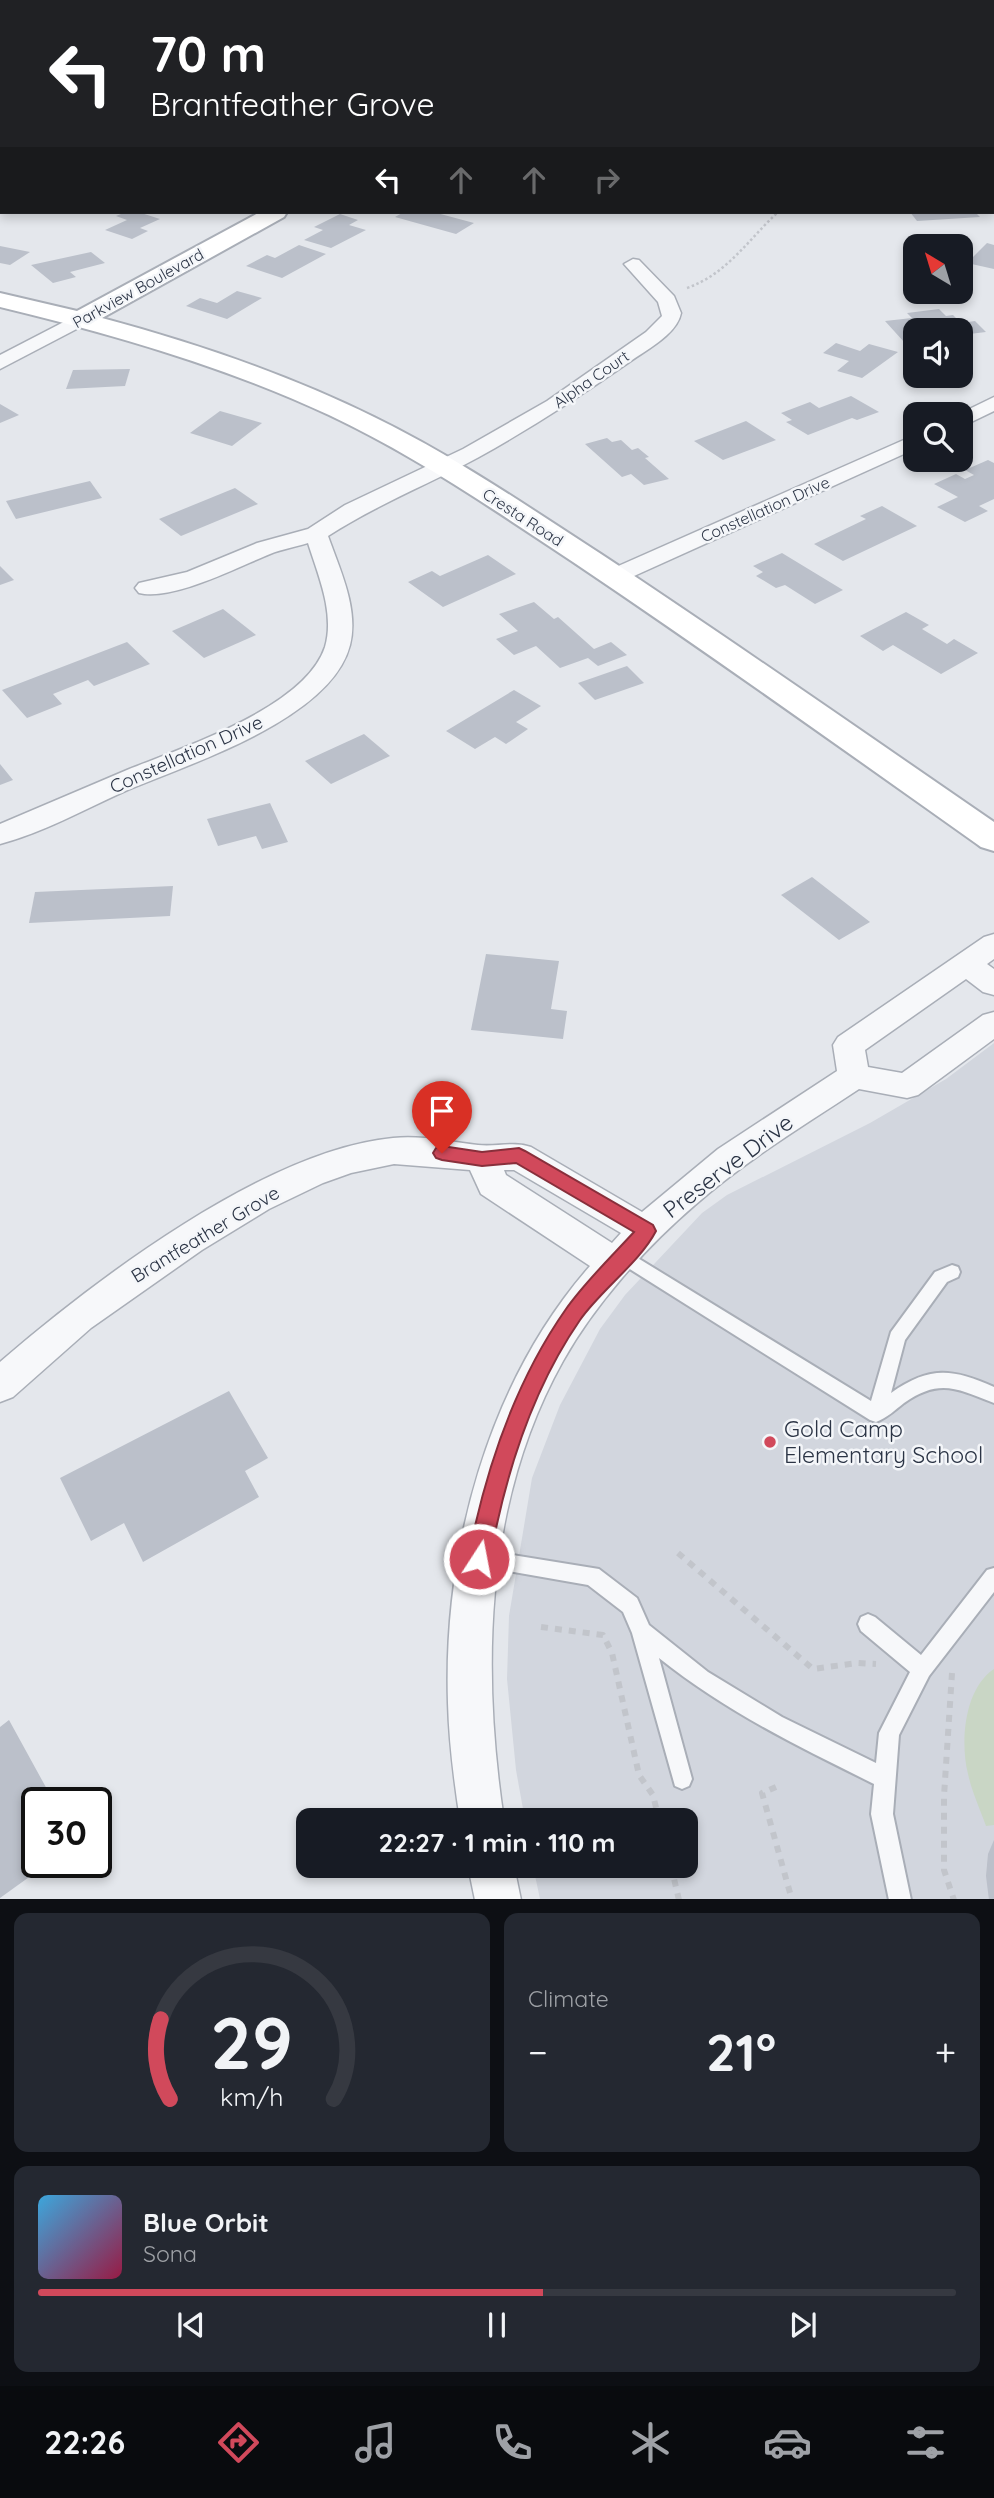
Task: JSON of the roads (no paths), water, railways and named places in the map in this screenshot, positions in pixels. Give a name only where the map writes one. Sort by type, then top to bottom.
[{"type":"main road","name":"Parkview Boulevard","points":[[83,318],[272,214]]},
{"type":"main road","name":"Cresta Road","points":[[0,300],[83,318],[198,354],[284,385],[340,410],[446,467],[615,576],[994,839]]},
{"type":"street","name":"Alpha Court","points":[[446,467],[544,411],[665,326],[672,313],[661,294],[633,264]]},
{"type":"street","name":"Parkview Boulevard","points":[[0,363],[83,318]]},
{"type":"street","points":[[973,414],[994,403]]},
{"type":"street","name":"Constellation Drive","points":[[615,576],[903,446]]},
{"type":"street","points":[[147,588],[194,578],[265,548],[316,534],[353,510],[446,467]]},
{"type":"street","name":"Constellation Drive","points":[[0,835],[231,736],[269,717],[311,688],[327,669],[337,649],[340,631],[338,611],[316,534]]},
{"type":"street","points":[[994,944],[849,1045],[854,1076],[907,1086],[994,1023]]},
{"type":"street","points":[[966,964],[994,984]]},
{"type":"street","name":"Preserve Drive","points":[[480,1808],[469,1714],[470,1641],[479,1559],[489,1506],[525,1398],[574,1312],[662,1214],[723,1164],[854,1076]]},
{"type":"street","name":"Brantfeather Grove","points":[[0,1385],[78,1317],[130,1279],[257,1199],[311,1173],[350,1160],[394,1151],[442,1153],[482,1159],[519,1156],[629,1250]]},
{"type":"street","points":[[482,1159],[493,1184],[629,1250]]},
{"type":"street","points":[[494,1878],[498,1899]]},
{"type":"lane","points":[[629,1250],[876,1413]]},
{"type":"lane","points":[[876,1413],[897,1337],[941,1277],[952,1272]]},
{"type":"lane","points":[[876,1413],[918,1383],[944,1377],[972,1384],[994,1395]]},
{"type":"lane","points":[[479,1559],[592,1576],[630,1605],[642,1632],[682,1779]]},
{"type":"lane","points":[[900,1899],[882,1814],[889,1733],[922,1669],[994,1577]]},
{"type":"lane","points":[[868,1624],[922,1669]]},
{"type":"lane","points":[[642,1632],[701,1679],[764,1717],[885,1778]]},
{"type":"place","name":"Gold Camp Elementary School","points":[[770,1442]]}]
